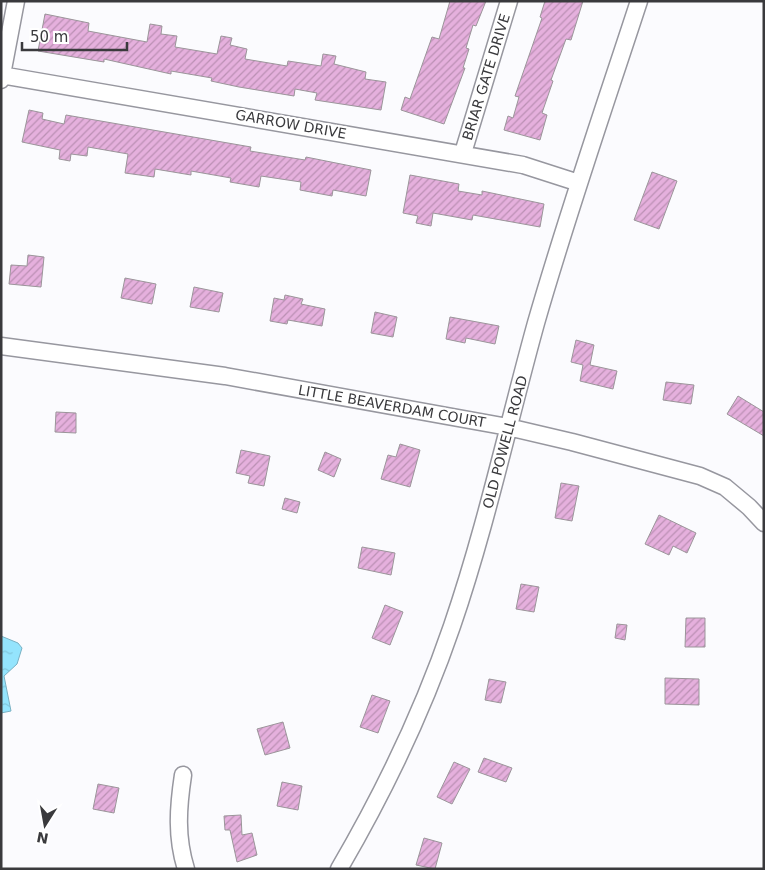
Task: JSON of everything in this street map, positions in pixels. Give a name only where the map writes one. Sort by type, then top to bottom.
[{"type":"street","points":[[2,77],[16,1]]},
{"type":"street","name":"BRIAR GATE DRIVE","points":[[463,154],[509,1]]},
{"type":"street","name":"OLD POWELL ROAD","points":[[338,869],[386,784],[435,673],[466,584],[550,278],[639,1]]},
{"type":"street","name":"GARROW DRIVE","points":[[2,77],[523,165],[579,183]]},
{"type":"street","name":"LITTLE BEAVERDAM COURT","points":[[1,346],[225,376],[508,427],[624,455],[700,476],[724,487],[750,507],[764,523]]},
{"type":"street","points":[[184,775],[178,809],[179,848],[186,869]]},
{"type":"water","points":[[1,636],[18,643],[22,648],[17,664],[4,676],[11,711],[1,713]]},
{"type":"building","points":[[450,1],[486,1],[476,26],[473,25],[466,48],[469,49],[463,68],[465,68],[444,124],[401,110],[405,97],[410,99],[432,37],[439,39]]},
{"type":"building","points":[[545,1],[583,1],[571,40],[566,39],[551,80],[553,81],[542,113],[547,115],[540,140],[504,130],[508,116],[513,118],[519,97],[515,96],[542,18],[540,17]]},
{"type":"building","points":[[45,14],[89,23],[88,31],[147,42],[150,24],[162,26],[161,34],[177,36],[175,47],[217,54],[221,36],[232,38],[230,45],[247,49],[245,59],[287,66],[288,61],[321,66],[323,54],[336,56],[334,64],[366,72],[365,79],[386,82],[381,110],[315,100],[317,93],[295,89],[294,96],[211,81],[212,78],[171,71],[171,74],[104,59],[104,62],[38,51]]},
{"type":"building","points":[[29,110],[43,113],[42,119],[64,124],[66,115],[251,147],[250,151],[305,160],[306,157],[371,170],[366,196],[333,190],[332,196],[300,190],[301,182],[261,176],[259,187],[230,182],[231,178],[191,171],[191,175],[155,169],[154,177],[125,173],[128,154],[88,147],[87,156],[71,154],[70,161],[59,159],[60,150],[22,142]]},
{"type":"building","points":[[652,172],[677,181],[659,229],[634,220]]},
{"type":"building","points":[[410,175],[459,184],[458,191],[482,195],[482,191],[544,204],[540,227],[473,215],[472,220],[433,213],[431,226],[416,223],[418,216],[403,213]]},
{"type":"building","points":[[28,255],[44,257],[41,287],[9,284],[11,265],[27,266]]},
{"type":"building","points":[[125,278],[156,284],[152,304],[121,298]]},
{"type":"building","points":[[194,287],[223,293],[219,312],[190,307]]},
{"type":"building","points":[[285,295],[303,299],[301,304],[325,309],[322,326],[288,320],[287,324],[270,321],[274,298],[284,300]]},
{"type":"building","points":[[375,312],[397,317],[393,337],[371,333]]},
{"type":"building","points":[[450,317],[499,326],[495,344],[466,338],[465,343],[446,339]]},
{"type":"building","points":[[576,340],[594,345],[590,365],[617,371],[613,389],[580,381],[583,365],[571,362]]},
{"type":"building","points":[[666,382],[694,385],[691,404],[663,400]]},
{"type":"building","points":[[738,396],[764,412],[764,436],[727,414]]},
{"type":"building","points":[[56,412],[76,413],[76,433],[55,432]]},
{"type":"building","points":[[400,444],[420,450],[410,487],[381,479],[388,455],[396,457]]},
{"type":"building","points":[[241,450],[270,456],[264,486],[248,483],[250,476],[236,473]]},
{"type":"building","points":[[325,452],[341,459],[334,477],[318,470]]},
{"type":"building","points":[[561,483],[579,486],[572,521],[555,518]]},
{"type":"building","points":[[285,498],[300,502],[297,513],[282,509]]},
{"type":"building","points":[[659,515],[696,533],[687,553],[673,546],[669,555],[645,544]]},
{"type":"building","points":[[362,547],[395,553],[391,575],[358,568]]},
{"type":"building","points":[[521,584],[539,587],[534,612],[516,609]]},
{"type":"building","points":[[385,605],[403,612],[390,645],[372,638]]},
{"type":"building","points":[[686,618],[705,618],[705,647],[685,647]]},
{"type":"building","points":[[617,624],[627,625],[625,640],[615,638]]},
{"type":"building","points":[[665,678],[699,679],[699,705],[665,704]]},
{"type":"building","points":[[489,679],[506,682],[501,703],[485,700]]},
{"type":"building","points":[[372,695],[390,701],[378,733],[360,727]]},
{"type":"building","points":[[283,722],[290,748],[265,755],[257,729]]},
{"type":"building","points":[[484,758],[512,768],[506,782],[478,772]]},
{"type":"building","points":[[454,762],[470,769],[452,804],[437,797]]},
{"type":"building","points":[[282,782],[302,786],[298,810],[277,806]]},
{"type":"building","points":[[98,784],[119,788],[114,813],[93,809]]},
{"type":"building","points":[[241,815],[242,835],[252,833],[257,855],[237,862],[230,830],[225,830],[224,816]]},
{"type":"building","points":[[424,838],[442,843],[435,869],[416,865]]}]
